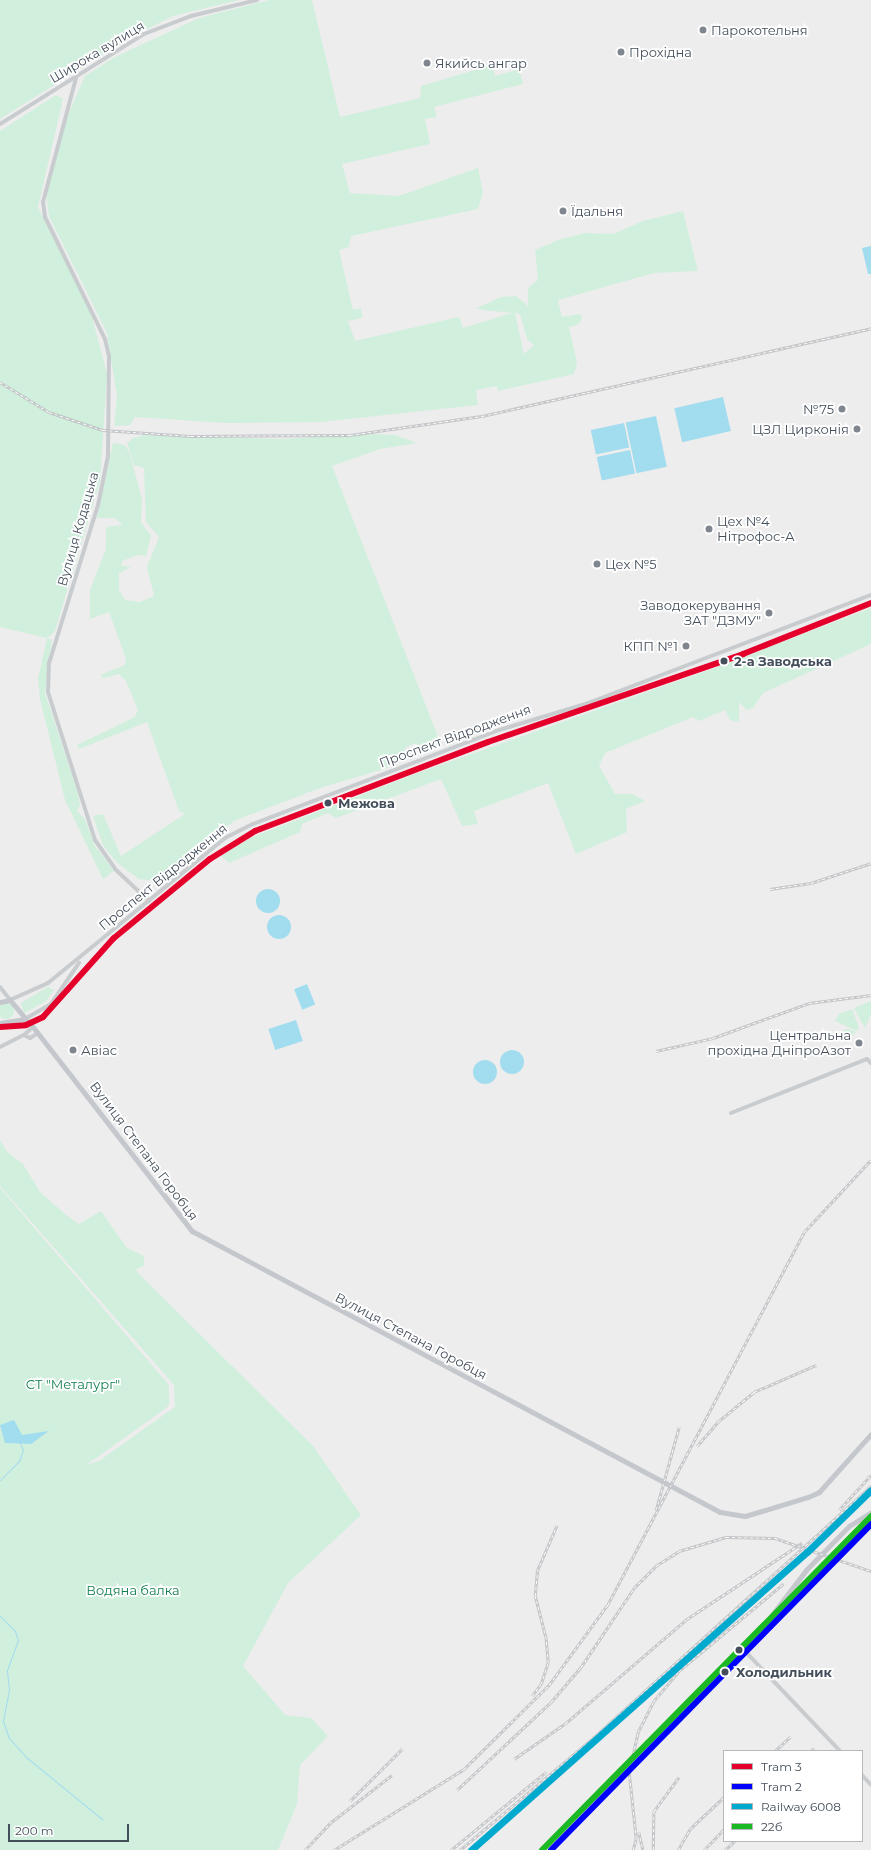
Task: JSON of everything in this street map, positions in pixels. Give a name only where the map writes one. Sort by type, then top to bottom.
[{"type":"main road","name":"Проспект Відродження","points":[[0,1002],[10,1000]]},
{"type":"main road","name":"Вулиця Степана Горобця","points":[[10,1000],[38,1033],[192,1231],[720,1512],[745,1516],[808,1497],[819,1492],[871,1434]]},
{"type":"main road","name":"Проспект Відродження","points":[[0,1023],[25,1019]]},
{"type":"main road","points":[[742,1648],[806,1570],[849,1526],[871,1512]]},
{"type":"main road","points":[[542,1850],[871,1516]]},
{"type":"street","name":"Широка вулиця","points":[[0,124],[76,78],[118,48],[169,23],[257,0]]},
{"type":"street","name":"Вулиця Кодацька","points":[[76,78],[43,202],[45,217],[105,339],[109,357],[108,450],[98,505],[49,663],[48,692],[96,840],[115,869],[149,901]]},
{"type":"street","name":"Проспект Відродження","points":[[10,1000],[48,983],[81,959],[225,838],[253,824],[496,731],[588,703],[871,595]]},
{"type":"street","name":"Проспект Відродження","points":[[25,1019],[51,1004],[81,959]]},
{"type":"street","points":[[0,987],[10,1000]]},
{"type":"street","points":[[0,1047],[24,1035],[33,1027]]},
{"type":"street","points":[[24,1035],[30,1038],[38,1033]]},
{"type":"street","points":[[731,1112],[861,1061],[867,1059],[871,1063]]},
{"type":"street","points":[[742,1648],[839,1750]]},
{"type":"street","points":[[863,1776],[871,1785]]},
{"type":"green space","points":[[0,0],[239,0],[173,16],[126,40],[0,119]]},
{"type":"green space","points":[[270,0],[312,0],[340,117],[420,98],[421,86],[492,65],[495,76],[519,69],[523,84],[434,107],[437,117],[425,119],[430,144],[342,164],[350,193],[399,196],[478,168],[483,192],[478,209],[351,236],[349,247],[339,250],[353,310],[361,308],[362,318],[348,321],[355,341],[459,317],[463,328],[512,313],[475,309],[501,297],[516,296],[528,306],[528,288],[538,280],[535,250],[561,239],[586,233],[613,234],[643,221],[683,211],[698,271],[654,273],[558,300],[562,317],[580,314],[582,317],[579,324],[569,327],[577,363],[574,374],[498,391],[497,386],[476,390],[478,405],[321,422],[225,423],[135,417],[130,425],[114,426],[117,396],[107,333],[49,216],[46,192],[68,115],[85,76],[115,57],[199,18]],"holes":[[[515,313],[520,314],[527,339],[534,345],[524,354]]]},
{"type":"green space","points":[[56,95],[63,99],[38,207],[90,309],[107,374],[100,481],[55,631],[47,638],[0,627],[0,131]]},
{"type":"green space","points":[[372,434],[395,435],[417,443],[380,449],[332,466],[439,739],[427,754],[414,744],[406,747],[397,765],[320,788],[234,821],[157,881],[139,879],[116,862],[103,845],[93,816],[103,814],[121,856],[185,814],[179,811],[147,722],[79,749],[77,745],[135,717],[138,710],[126,681],[119,674],[104,678],[100,675],[125,665],[126,659],[109,612],[90,619],[90,590],[106,549],[106,527],[122,525],[116,518],[97,518],[113,443],[125,445],[130,454],[142,499],[141,523],[151,535],[146,556],[138,555],[122,561],[122,566],[131,567],[119,573],[119,590],[125,600],[140,602],[154,596],[147,567],[159,537],[146,522],[144,468],[134,465],[127,443],[133,438],[145,435],[280,439]]},
{"type":"green space","points":[[871,608],[871,644],[763,693],[753,708],[747,710],[739,702],[739,722],[730,720],[725,710],[699,721],[693,717],[605,753],[599,766],[615,794],[632,794],[645,801],[626,809],[627,832],[576,854],[548,783],[474,811],[478,824],[462,826],[441,779],[336,818],[328,813],[302,824],[300,832],[229,863],[221,856],[250,838],[415,774],[715,668]]},
{"type":"green space","points":[[47,638],[52,640],[45,693],[77,790],[80,805],[77,811],[85,819],[95,846],[114,871],[103,879],[65,800],[40,699],[38,679]]},
{"type":"green space","points":[[48,987],[54,990],[46,1001],[24,1013],[21,1003]]},
{"type":"green space","points":[[871,1001],[871,1014],[865,1028],[854,1008]]},
{"type":"green space","points":[[3,1004],[9,1004],[13,1008],[13,1014],[9,1018],[3,1018],[-1,1014],[-1,1008]]},
{"type":"green space","points":[[852,1009],[859,1027],[857,1031],[835,1021],[839,1014]]},
{"type":"green space","points":[[848,1029],[856,1032],[843,1041],[839,1032]]},
{"type":"green space","name":"Водяна балка","points":[[0,1140],[7,1152],[23,1164],[40,1192],[79,1224],[101,1211],[127,1248],[144,1256],[144,1266],[136,1269],[138,1273],[313,1446],[361,1515],[288,1583],[243,1666],[285,1715],[311,1718],[328,1736],[300,1765],[297,1804],[278,1850],[0,1850],[0,1188],[169,1385],[169,1405],[165,1409],[86,1465],[99,1461],[175,1407],[174,1385],[0,1186]]},
{"type":"water","points":[[871,246],[871,274],[868,274],[862,248]]},
{"type":"water","points":[[723,397],[731,431],[682,442],[674,408]]},
{"type":"water","points":[[656,416],[667,467],[636,473],[626,422]]},
{"type":"water","points":[[624,423],[629,447],[596,455],[591,430]]},
{"type":"water","points":[[630,450],[635,473],[602,481],[597,457]]},
{"type":"water","points":[[268,889],[276,893],[280,901],[276,909],[268,913],[260,909],[256,901],[260,893]]},
{"type":"water","points":[[279,915],[287,919],[291,927],[287,935],[279,939],[271,935],[267,927],[271,919]]},
{"type":"water","points":[[307,984],[315,1004],[302,1010],[294,989]]},
{"type":"water","points":[[296,1020],[303,1041],[275,1050],[268,1029]]},
{"type":"water","points":[[512,1050],[521,1053],[524,1062],[521,1071],[512,1074],[503,1071],[500,1062],[503,1053]]},
{"type":"water","points":[[485,1060],[494,1063],[497,1072],[494,1081],[485,1084],[476,1081],[473,1072],[476,1063]]},
{"type":"water","points":[[14,1420],[22,1435],[49,1431],[31,1444],[5,1443],[0,1425]]},
{"type":"waterway","points":[[0,1480],[19,1461],[23,1450],[19,1441]]},
{"type":"waterway","points":[[0,1616],[15,1631],[18,1640],[7,1671],[9,1690],[3,1721],[9,1738],[26,1757],[103,1820]]},
{"type":"railway","points":[[0,382],[49,412],[103,430],[191,436],[350,435],[482,416],[871,328]]},
{"type":"railway","points":[[770,889],[811,883],[871,863]]},
{"type":"railway","points":[[656,1051],[713,1038],[809,1003],[871,995]]},
{"type":"railway","points":[[334,1850],[464,1769],[549,1685],[608,1604],[804,1232],[871,1160]]},
{"type":"railway","points":[[697,1446],[719,1421],[754,1392],[816,1365]]},
{"type":"railway","points":[[656,1510],[679,1427]]},
{"type":"railway","points":[[839,1510],[871,1475]]},
{"type":"railway","points":[[460,1850],[592,1739],[871,1486]]},
{"type":"railway","points":[[532,1696],[541,1684],[548,1663],[546,1639],[535,1596],[537,1571],[557,1525]]},
{"type":"railway","points":[[457,1790],[551,1702],[581,1667],[634,1588],[657,1565],[679,1551],[726,1537],[775,1538],[871,1571]]},
{"type":"railway","points":[[514,1759],[566,1723],[687,1619],[802,1543]]},
{"type":"railway","points":[[633,1850],[636,1839],[629,1772],[638,1732],[653,1702],[679,1671],[783,1584]]},
{"type":"railway","points":[[776,1750],[790,1737]]},
{"type":"railway","points":[[350,1801],[402,1749]]},
{"type":"railway","points":[[451,1850],[546,1772]]},
{"type":"railway","points":[[305,1850],[330,1823],[392,1775]]},
{"type":"railway","points":[[653,1850],[654,1811],[679,1777]]},
{"type":"railway","points":[[678,1850],[690,1829],[723,1798]]},
{"type":"railway","points":[[704,1850],[723,1830]]},
{"type":"railway","points":[[639,1832],[643,1850]]},
{"type":"railway","points":[[725,1850],[734,1842]]},
{"type":"tram line","name":"3","points":[[0,1027],[26,1025],[43,1017],[114,938],[210,859],[255,831],[488,742],[743,654],[871,603]]},
{"type":"tram line","name":"2","points":[[551,1850],[871,1524]]},
{"type":"rail line","name":"6008","points":[[471,1850],[807,1552],[871,1490]]},
{"type":"transit line","name":"22б","points":[[542,1850],[871,1516]]},
{"type":"place","name":"Парокотельня","points":[[703,30]]},
{"type":"place","name":"Прохідна","points":[[621,52]]},
{"type":"place","name":"Якийсь ангар","points":[[427,63]]},
{"type":"place","name":"Їдальня","points":[[563,211]]},
{"type":"place","name":"№75","points":[[842,409]]},
{"type":"place","name":"ЦЗЛ Цирконія","points":[[857,429]]},
{"type":"place","name":"Цех №4 Нітрофос-А","points":[[709,529]]},
{"type":"place","name":"Цех №5","points":[[597,564]]},
{"type":"place","name":"Заводокерування ЗАТ \"ДЗМУ\"","points":[[769,613]]},
{"type":"place","name":"КПП №1","points":[[686,646]]},
{"type":"place","name":"2-а Заводська","points":[[724,661]]},
{"type":"place","name":"Межова","points":[[328,803]]},
{"type":"place","name":"Центральна прохідна ДніпроАзот","points":[[859,1043]]},
{"type":"place","name":"Авіас","points":[[73,1050]]},
{"type":"place","name":"Холодильник","points":[[725,1672]]},
{"type":"park label","name":"СТ \"Металург\"","points":[[73,1384]]}]
